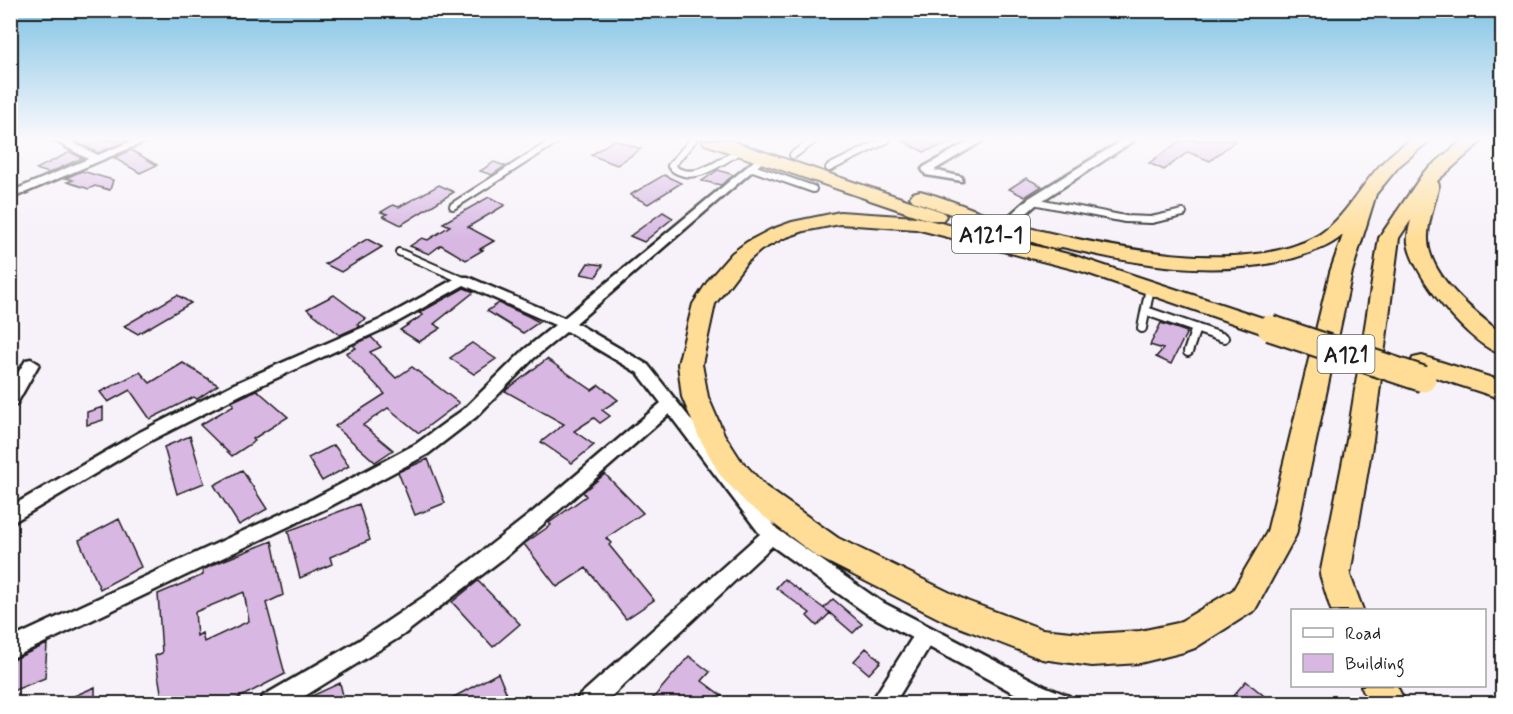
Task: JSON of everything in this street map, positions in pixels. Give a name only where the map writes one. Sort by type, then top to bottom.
[{"type":"highway","name":"A121-1","points":[[807,173],[1150,287],[1271,322]]},
{"type":"highway","name":"A121-1","points":[[845,173],[1005,226],[1271,322]]},
{"type":"highway","points":[[1005,226],[1102,250],[1178,261],[1267,260],[1324,241],[1346,222],[1383,173]]},
{"type":"highway","points":[[1347,609],[1335,575],[1360,440],[1389,238],[1434,173]]},
{"type":"highway","points":[[1431,176],[1418,242],[1427,269],[1439,287],[1460,309],[1503,346]]},
{"type":"highway","points":[[1086,266],[916,223],[840,218],[799,226],[754,246],[739,258],[704,304],[690,364],[695,397],[712,437],[730,467],[756,495],[827,547],[957,612],[1042,644],[1092,650],[1140,647],[1184,637],[1244,600],[1281,535],[1341,272],[1367,194]]},
{"type":"highway","name":"A121","points":[[1271,322],[1423,372],[1503,404]]},
{"type":"highway","name":"A121","points":[[1423,372],[1503,390]]},
{"type":"highway","points":[[1379,687],[1389,704]]},
{"type":"street","points":[[10,196],[63,173]]},
{"type":"street","points":[[10,650],[319,504],[422,449],[470,413],[529,354],[566,324],[728,173]]},
{"type":"street","points":[[931,173],[958,179]]},
{"type":"street","points":[[1005,226],[1033,201],[1077,173]]},
{"type":"street","points":[[10,517],[144,437],[249,384],[384,323],[463,280],[566,324],[643,369],[771,535],[873,607],[1037,694],[1061,704]]},
{"type":"street","points":[[10,400],[31,364]]},
{"type":"street","points":[[272,704],[397,627],[461,580],[669,405]]},
{"type":"street","points":[[587,704],[771,535]]},
{"type":"street","points":[[882,704],[925,636]]},
{"type":"lane","points":[[453,206],[504,173]]},
{"type":"lane","points":[[784,173],[813,189]]},
{"type":"lane","points":[[1033,201],[1099,216],[1125,219],[1151,220],[1183,213]]},
{"type":"lane","points":[[399,252],[463,280]]},
{"type":"lane","points":[[1142,328],[1150,287]]},
{"type":"lane","points":[[1146,311],[1224,338]]},
{"type":"lane","points":[[1188,352],[1196,328]]},
{"type":"building","points":[[77,173],[90,173],[113,180],[110,190],[95,186],[89,189],[67,182],[73,180],[66,178]]},
{"type":"building","points":[[713,173],[734,175],[721,185],[702,181]]},
{"type":"building","points":[[664,175],[681,183],[648,204],[630,195]]},
{"type":"building","points":[[1026,178],[1042,186],[1025,197],[1009,189]]},
{"type":"building","points":[[439,185],[454,192],[401,225],[383,216],[387,214],[381,212],[393,205],[399,207]]},
{"type":"building","points":[[489,197],[505,205],[468,227],[494,241],[480,249],[483,250],[466,260],[441,245],[429,254],[410,246],[422,238],[428,240],[450,226],[443,223]]},
{"type":"building","points":[[663,212],[673,218],[644,242],[630,236]]},
{"type":"building","points":[[367,239],[382,247],[341,272],[325,264]]},
{"type":"building","points":[[588,263],[603,265],[596,277],[581,274]]},
{"type":"building","points":[[464,288],[474,292],[434,324],[441,328],[419,342],[400,330],[423,315],[419,313]]},
{"type":"building","points":[[177,295],[191,303],[138,334],[124,326]]},
{"type":"building","points":[[334,295],[366,319],[357,324],[360,326],[340,335],[307,309]]},
{"type":"building","points":[[499,303],[539,322],[523,333],[487,311]]},
{"type":"building","points":[[1161,323],[1187,332],[1171,364],[1156,357],[1163,349],[1150,345]]},
{"type":"building","points":[[371,337],[381,347],[370,352],[396,378],[412,367],[459,403],[419,433],[388,408],[363,425],[393,450],[375,462],[335,426],[385,394],[346,353],[356,348],[353,345]]},
{"type":"building","points":[[472,343],[496,359],[474,374],[450,358]]},
{"type":"building","points":[[547,359],[592,390],[599,385],[618,400],[602,410],[610,416],[600,423],[594,418],[574,431],[594,445],[572,463],[541,442],[564,424],[505,391]]},
{"type":"building","points":[[183,363],[218,385],[197,399],[194,397],[150,419],[130,390],[108,402],[100,392],[140,372],[150,383]]},
{"type":"building","points":[[257,390],[288,417],[253,439],[255,441],[232,456],[200,425],[234,405],[231,402]]},
{"type":"building","points":[[103,407],[103,420],[87,425],[87,412]]},
{"type":"building","points":[[190,436],[204,483],[177,494],[164,447]]},
{"type":"building","points":[[334,445],[349,466],[322,481],[308,458]]},
{"type":"building","points":[[428,459],[445,503],[415,515],[398,472]]},
{"type":"building","points":[[242,470],[267,509],[239,525],[214,485]]},
{"type":"building","points":[[605,474],[643,513],[606,538],[611,543],[609,545],[654,600],[626,619],[586,568],[557,587],[524,544],[586,496],[583,492]]},
{"type":"building","points":[[359,504],[370,540],[330,557],[332,564],[300,578],[288,531]]},
{"type":"building","points":[[119,519],[141,567],[100,589],[79,540]]},
{"type":"building","points":[[272,541],[283,595],[266,603],[285,674],[227,704],[163,704],[155,656],[162,653],[158,594],[203,575],[203,570]],"holes":[[[244,592],[249,621],[204,642],[202,633],[197,636],[195,612]]]},
{"type":"building","points":[[784,579],[830,613],[817,626],[807,616],[810,613],[776,588]]},
{"type":"building","points":[[478,581],[520,624],[493,647],[452,602]]},
{"type":"building","points":[[833,599],[862,624],[853,633],[824,608]]},
{"type":"building","points":[[47,644],[45,678],[10,692],[10,661]]},
{"type":"building","points":[[866,648],[881,661],[869,674],[854,661]]},
{"type":"building","points":[[689,656],[710,672],[702,681],[722,696],[717,704],[648,704]]},
{"type":"building","points":[[498,673],[511,704],[441,704]]},
{"type":"building","points":[[1246,681],[1274,704],[1226,704]]},
{"type":"building","points":[[340,683],[345,704],[297,704],[299,702]]},
{"type":"building","points":[[95,687],[95,704],[56,704]]}]
